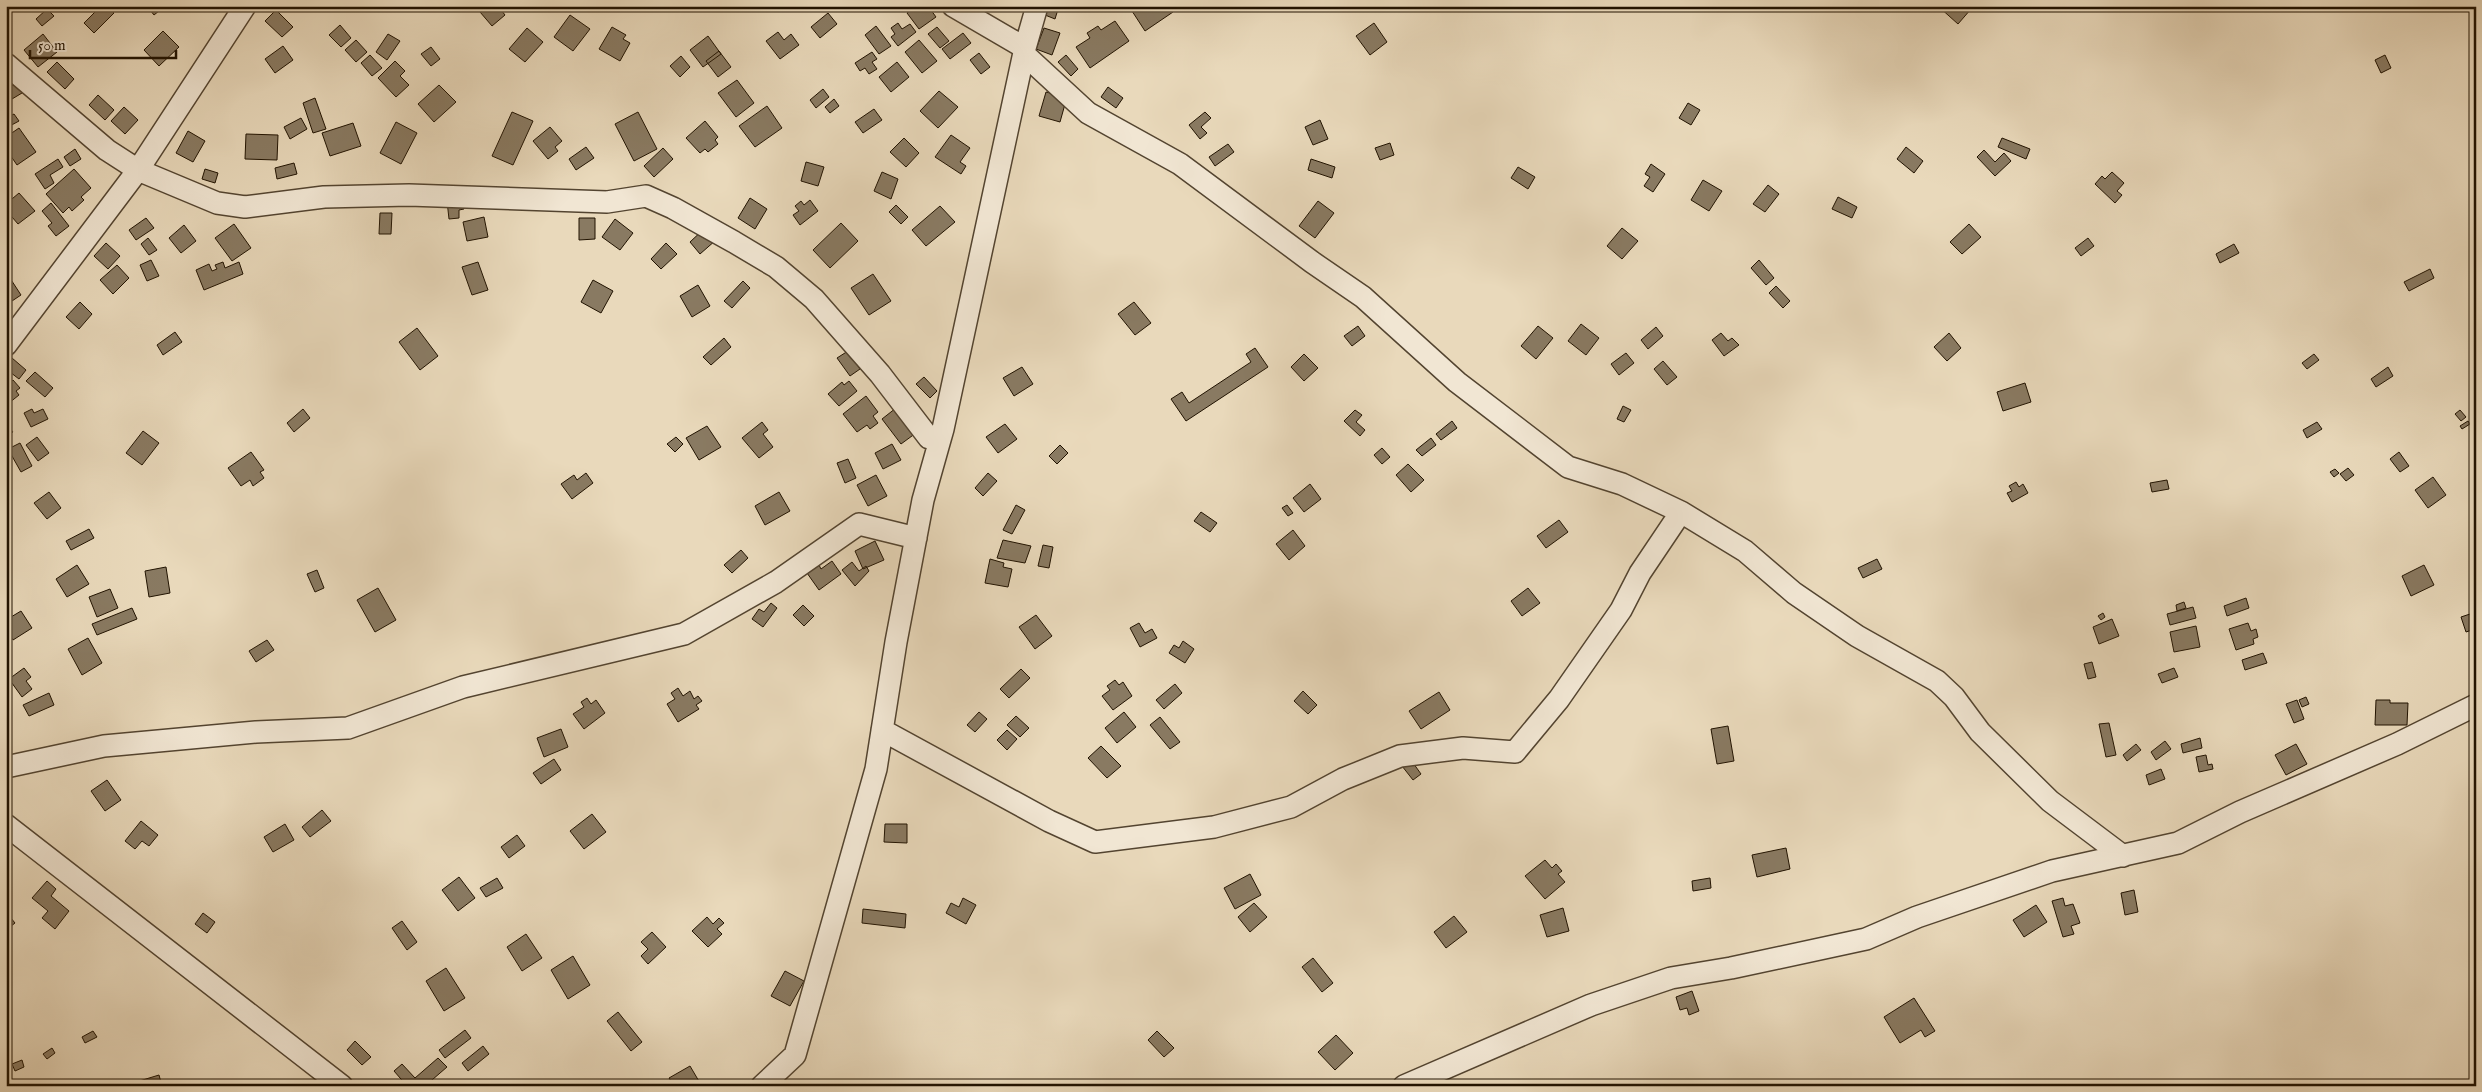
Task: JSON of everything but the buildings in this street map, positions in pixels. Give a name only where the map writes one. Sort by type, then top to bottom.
[{"type":"street","points":[[6,345],[138,170],[245,6]]},
{"type":"street","points":[[953,6],[1024,51],[1088,113],[1180,164],[1312,262],[1363,297],[1457,382],[1568,467],[1622,484],[1681,512],[1745,551],[1794,593],[1857,636],[1937,681],[1954,697],[1980,732],[2050,801],[2123,856]]},
{"type":"street","points":[[762,1086],[795,1055],[876,769],[923,500],[944,429],[1024,51],[1037,6]]},
{"type":"street","points":[[6,64],[107,150],[138,170],[217,203],[245,207],[324,197],[409,195],[607,202],[646,196],[674,208],[776,268],[814,299],[880,374],[929,438],[935,439],[941,436],[944,429]]},
{"type":"street","points":[[882,730],[1049,821],[1095,842],[1214,827],[1291,807],[1342,778],[1400,756],[1462,748],[1515,752],[1559,700],[1620,610],[1640,573],[1681,512]]},
{"type":"street","points":[[6,766],[104,746],[256,732],[348,728],[463,686],[684,634],[776,582],[859,524],[916,538]]},
{"type":"street","points":[[1404,1086],[1591,1005],[1671,978],[1731,968],[1866,939],[1917,917],[2052,871],[2178,843],[2248,808],[2397,744],[2476,706]]},
{"type":"street","points":[[6,825],[342,1086]]}]
